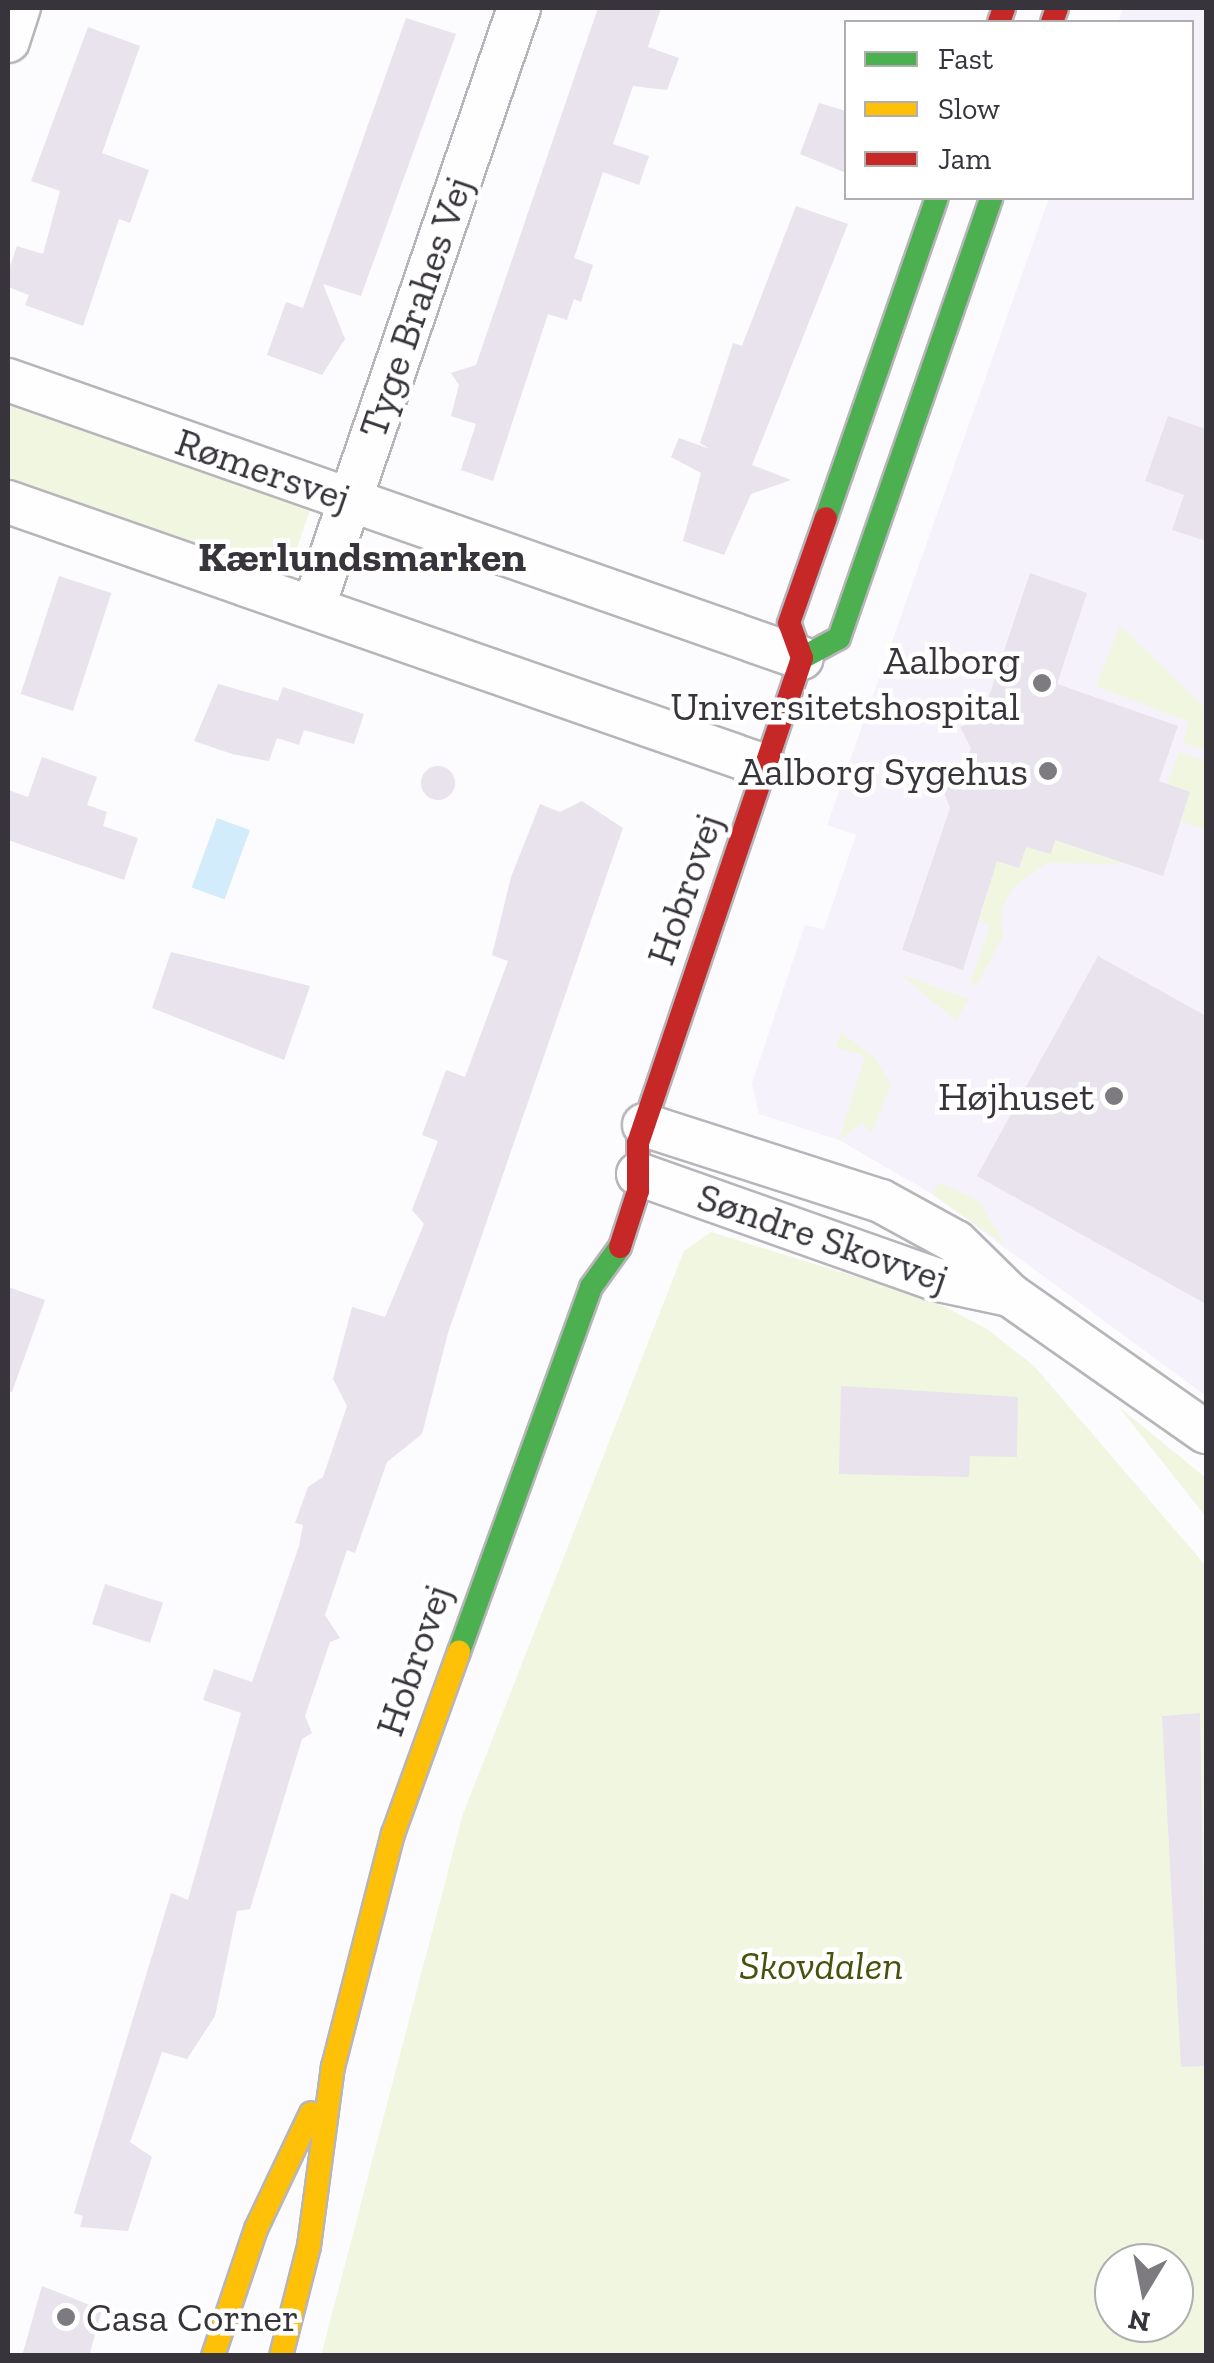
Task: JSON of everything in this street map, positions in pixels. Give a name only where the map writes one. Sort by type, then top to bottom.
[{"type":"main road","points":[[936,200],[788,623],[802,658],[839,638],[990,200]]},
{"type":"main road","name":"Hobrovej","points":[[280,2356],[310,2246],[333,2067],[421,1748],[591,1287],[621,1245],[631,1156],[802,658]]},
{"type":"main road","name":"Hobrovej","points":[[590,1235],[591,1287]]},
{"type":"main road","name":"Hobrovej","points":[[214,2356],[256,2229],[333,2067]]},
{"type":"main road","points":[[250,2338],[256,2229]]},
{"type":"street","points":[[8,42],[19,8]]},
{"type":"street","name":"Tyge Brahes Vej","points":[[313,608],[519,8]]},
{"type":"street","name":"Rømersvej","points":[[8,380],[802,658]]},
{"type":"street","points":[[8,502],[765,766]]},
{"type":"street","name":"Søndre Skovvej","points":[[631,1156],[881,1200],[956,1242],[1010,1295],[1206,1432]]},
{"type":"shaded area","name":"Aalborg Universitetshospital","points":[[1123,8],[1206,8],[1206,1396],[932,1194],[839,1140],[759,1114],[752,1083],[805,925],[824,929],[856,835],[827,825],[1048,200],[1194,200],[1194,20],[1119,20]]},
{"type":"green space","points":[[8,395],[313,500],[287,578],[8,482]]},
{"type":"green space","points":[[1120,625],[1206,709],[1206,751],[1183,743],[1189,722],[1096,686]]},
{"type":"green space","points":[[1179,752],[1206,761],[1206,830],[1181,821],[1190,792],[1167,784]]},
{"type":"green space","points":[[1055,840],[1127,864],[1047,863],[1015,886],[1001,910],[1003,937],[976,986],[970,983],[990,926],[979,921],[997,861],[1019,868],[1026,847],[1051,853]]},
{"type":"green space","points":[[900,974],[969,999],[956,1021]]},
{"type":"green space","points":[[841,1032],[875,1058],[891,1084],[872,1132],[862,1123],[839,1140],[865,1056],[836,1047]]},
{"type":"green space","points":[[939,1182],[979,1201],[1005,1245],[932,1194]]},
{"type":"green space","name":"Skovdalen","points":[[711,1232],[934,1301],[987,1329],[1034,1366],[1206,1566],[1206,2355],[321,2356],[463,1814],[684,1251]]},
{"type":"green space","points":[[1119,1407],[1206,1478],[1206,1517]]},
{"type":"water","points":[[217,818],[250,830],[225,900],[192,888]]},
{"type":"building","points":[[598,8],[661,8],[648,47],[679,58],[667,90],[633,86],[613,144],[649,156],[639,185],[603,172],[574,258],[593,265],[581,302],[574,299],[567,320],[548,314],[493,481],[461,470],[476,424],[451,416],[459,385],[451,373],[476,365]]},
{"type":"building","points":[[406,18],[456,34],[361,296],[323,284],[345,339],[322,375],[267,355],[286,302],[303,308]]},
{"type":"building","points":[[88,27],[140,46],[102,153],[149,170],[130,223],[119,219],[83,326],[25,305],[29,295],[8,287],[8,272],[17,246],[43,254],[60,191],[31,181]]},
{"type":"building","points":[[819,103],[844,110],[844,172],[800,154]]},
{"type":"building","points":[[796,206],[848,224],[752,465],[791,480],[751,494],[724,555],[683,541],[701,473],[671,457],[679,438],[710,449],[700,443],[733,343],[742,346]]},
{"type":"building","points":[[1168,416],[1206,429],[1206,541],[1172,530],[1184,495],[1145,481]]},
{"type":"building","name":"Aalborg Sygehus","points":[[1030,573],[1087,593],[1057,684],[1178,726],[1159,781],[1190,792],[1163,876],[1055,840],[1051,854],[1026,847],[1019,868],[997,861],[963,970],[902,950],[950,808],[941,784],[961,776],[971,748],[960,727],[982,717]]},
{"type":"building","points":[[59,576],[111,593],[73,711],[21,694]]},
{"type":"building","points":[[218,684],[278,701],[283,687],[364,714],[354,744],[304,730],[299,745],[277,738],[269,761],[232,754],[194,741]]},
{"type":"building","points":[[42,757],[97,777],[87,805],[107,812],[103,826],[138,838],[124,880],[8,840],[8,790],[28,797]]},
{"type":"building","points":[[438,766],[450,771],[455,783],[450,795],[438,800],[426,795],[421,783],[426,771]]},
{"type":"building","points":[[582,801],[623,828],[448,1333],[422,1434],[387,1462],[355,1553],[347,1550],[325,1615],[340,1638],[330,1642],[305,1716],[312,1733],[302,1739],[250,1909],[237,1911],[215,2016],[187,2059],[162,2052],[130,2142],[152,2157],[128,2231],[80,2227],[83,2216],[74,2213],[171,1893],[188,1900],[241,1713],[203,1700],[214,1669],[252,1682],[299,1546],[303,1525],[295,1523],[308,1487],[323,1477],[347,1406],[333,1379],[352,1307],[385,1317],[424,1224],[412,1210],[438,1141],[422,1135],[446,1070],[465,1077],[508,961],[492,955],[511,877],[540,804],[560,812]]},
{"type":"building","points":[[171,952],[310,986],[284,1060],[152,1008]]},
{"type":"building","name":"Højhuset","points":[[1098,956],[1206,1016],[1206,1304],[977,1176]]},
{"type":"building","points":[[8,1287],[45,1300],[12,1392],[8,1391]]},
{"type":"building","points":[[841,1386],[1018,1397],[1017,1457],[970,1456],[969,1477],[839,1474]]},
{"type":"building","points":[[105,1584],[163,1603],[150,1643],[92,1624]]},
{"type":"building","points":[[1200,1713],[1206,2066],[1181,2067],[1162,1716]]},
{"type":"building","name":"Casa Corner","points":[[42,2286],[102,2310],[89,2356],[22,2356]]},
{"type":"traffic: fast","points":[[826,518],[936,200]]},
{"type":"traffic: fast","points":[[802,658],[839,638],[990,200]]},
{"type":"traffic: fast","points":[[459,1652],[591,1287],[620,1247]]},
{"type":"traffic: slow","points":[[281,2356],[309,2246],[333,2067],[393,1834],[459,1652]]},
{"type":"traffic: slow","points":[[213,2356],[256,2229],[311,2113]]},
{"type":"traffic: jam","points":[[1000,20],[1004,8]]},
{"type":"traffic: jam","points":[[1053,20],[1057,8]]},
{"type":"traffic: jam","points":[[620,1247],[638,1191],[638,1143],[802,658],[789,623],[826,518]]},
{"type":"place","name":"Aalborg Universitetshospital","points":[[1042,683]]},
{"type":"place","name":"Aalborg Sygehus","points":[[1048,771]]},
{"type":"place","name":"Højhuset","points":[[1114,1096]]},
{"type":"place","name":"Casa Corner","points":[[66,2317]]},
{"type":"district","name":"Kærlundsmarken","points":[[362,557]]}]
